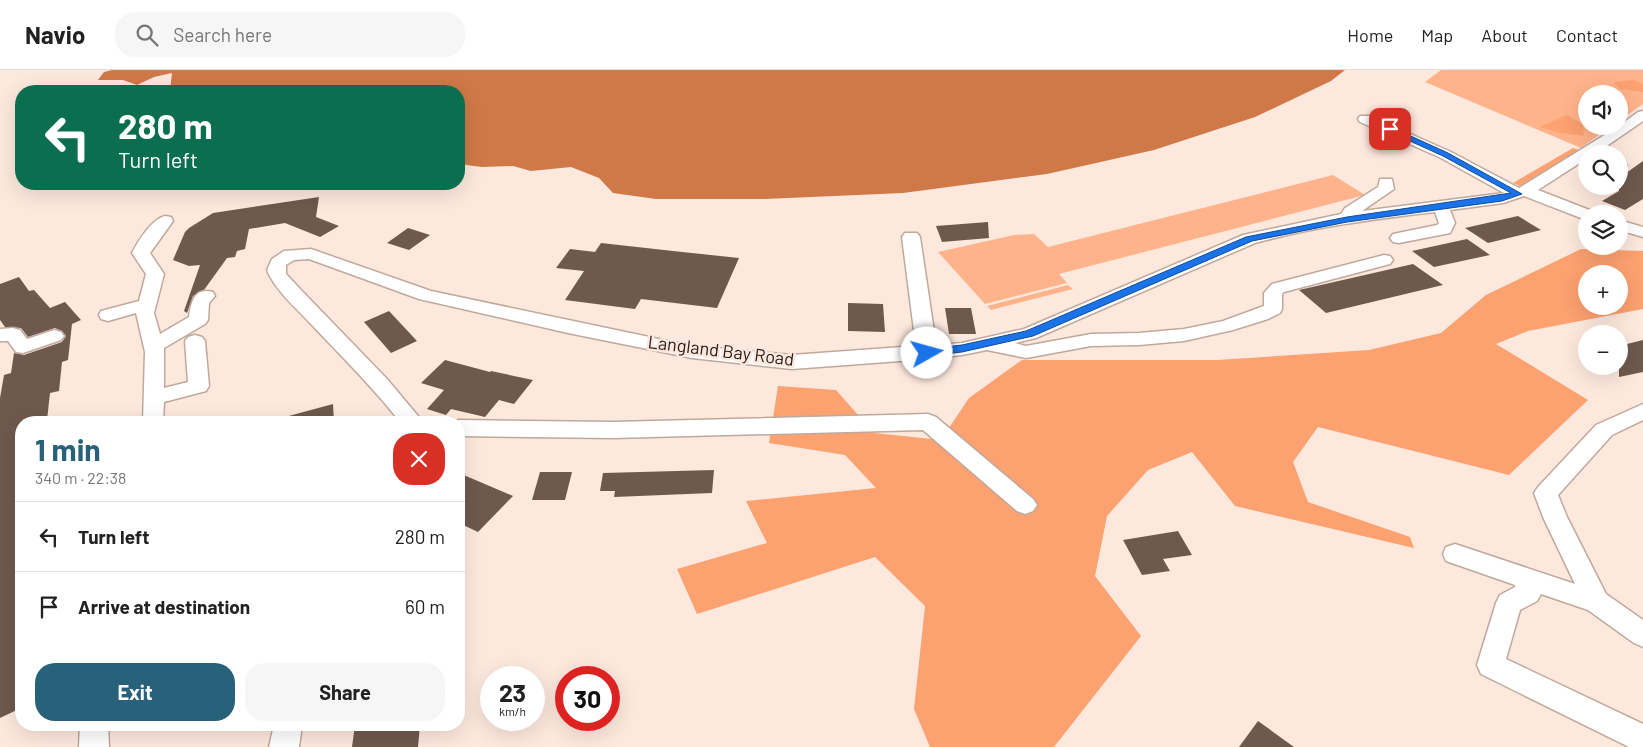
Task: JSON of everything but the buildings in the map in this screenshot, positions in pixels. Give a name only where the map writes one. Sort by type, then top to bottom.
[{"type":"street","name":"Langland Bay Road","points":[[1608,145],[1643,115]]},
{"type":"street","points":[[1364,119],[1446,154],[1522,192],[1578,212]]},
{"type":"street","name":"Langland Bay Road","points":[[407,416],[305,307],[278,275],[276,270],[278,264],[284,258],[290,255],[311,254],[383,282],[426,295],[568,327],[692,352],[792,362],[927,353],[985,344],[1029,334],[1249,239],[1347,219],[1502,198],[1522,192],[1578,163]]},
{"type":"street","points":[[1347,219],[1351,211],[1386,189],[1386,182]]},
{"type":"street","points":[[1398,238],[1444,229],[1447,223],[1441,207]]},
{"type":"street","points":[[153,416],[153,345],[145,313],[155,274],[141,253],[145,245],[165,221]]},
{"type":"street","points":[[1628,228],[1643,232]]},
{"type":"street","points":[[911,237],[927,353]]},
{"type":"street","points":[[985,344],[1026,352],[1091,340],[1139,339],[1184,335],[1226,326],[1261,315],[1272,308],[1273,293],[1278,288],[1384,260]]},
{"type":"street","points":[[153,345],[198,320],[200,302],[206,296]]},
{"type":"street","points":[[108,315],[148,304]]},
{"type":"street","points":[[0,335],[13,334],[23,347],[54,336]]},
{"type":"street","points":[[153,398],[200,386],[195,341]]},
{"type":"street","points":[[1597,602],[1555,517],[1546,492],[1604,430],[1643,411]]},
{"type":"street","points":[[465,428],[614,430],[928,422],[1025,505]]},
{"type":"street","points":[[1455,554],[1597,602],[1643,636]]},
{"type":"street","points":[[1527,578],[1528,593],[1509,603],[1490,665],[1643,739]]},
{"type":"street","points":[[94,731],[94,747]]},
{"type":"street","points":[[284,747],[287,731]]},
{"type":"shaded area","points":[[112,70],[1345,70],[1331,81],[1255,117],[1154,150],[1047,174],[903,193],[765,199],[656,199],[613,193],[599,178],[571,167],[531,171],[513,166],[482,167],[465,165],[465,85],[171,85],[172,73],[154,77],[137,85],[123,80],[98,80],[104,72]]},
{"type":"shaded area","points":[[1441,70],[1643,70],[1643,104],[1628,115],[1628,85],[1578,85],[1578,135],[1599,135],[1585,145],[1578,145],[1578,147],[1425,82]]},
{"type":"shaded area","points":[[1634,80],[1643,84],[1643,92],[1628,90],[1628,85],[1617,85],[1614,82]]},
{"type":"shaded area","points":[[1567,115],[1578,121],[1578,135],[1584,136],[1560,133],[1540,127]]},
{"type":"shaded area","points":[[1573,148],[1578,150],[1520,186],[1513,183]]},
{"type":"shaded area","points":[[1333,175],[1365,195],[1059,274],[1067,283],[985,304],[938,252],[1014,235],[1034,234],[1048,247]]},
{"type":"shaded area","points":[[1578,250],[1578,255],[1628,255],[1628,251],[1643,251],[1643,309],[1628,312],[1628,265],[1578,265],[1578,315],[1612,315],[1528,331],[1496,344],[1588,400],[1509,475],[1318,427],[1293,462],[1308,502],[1410,537],[1414,548],[1235,506],[1192,452],[1148,470],[1107,516],[1095,576],[1141,636],[1054,747],[930,747],[914,709],[925,606],[875,557],[697,614],[677,569],[767,543],[746,501],[876,488],[845,455],[769,443],[778,386],[836,390],[874,433],[941,440],[969,398],[1022,360],[1217,360],[1369,350],[1441,333],[1486,295]]},
{"type":"shaded area","points":[[1068,285],[1073,289],[991,310],[987,306]]},
{"type":"route","points":[[927,353],[962,349],[1029,334],[1249,239],[1347,219],[1502,198],[1518,194],[1446,154],[1390,129]]}]
